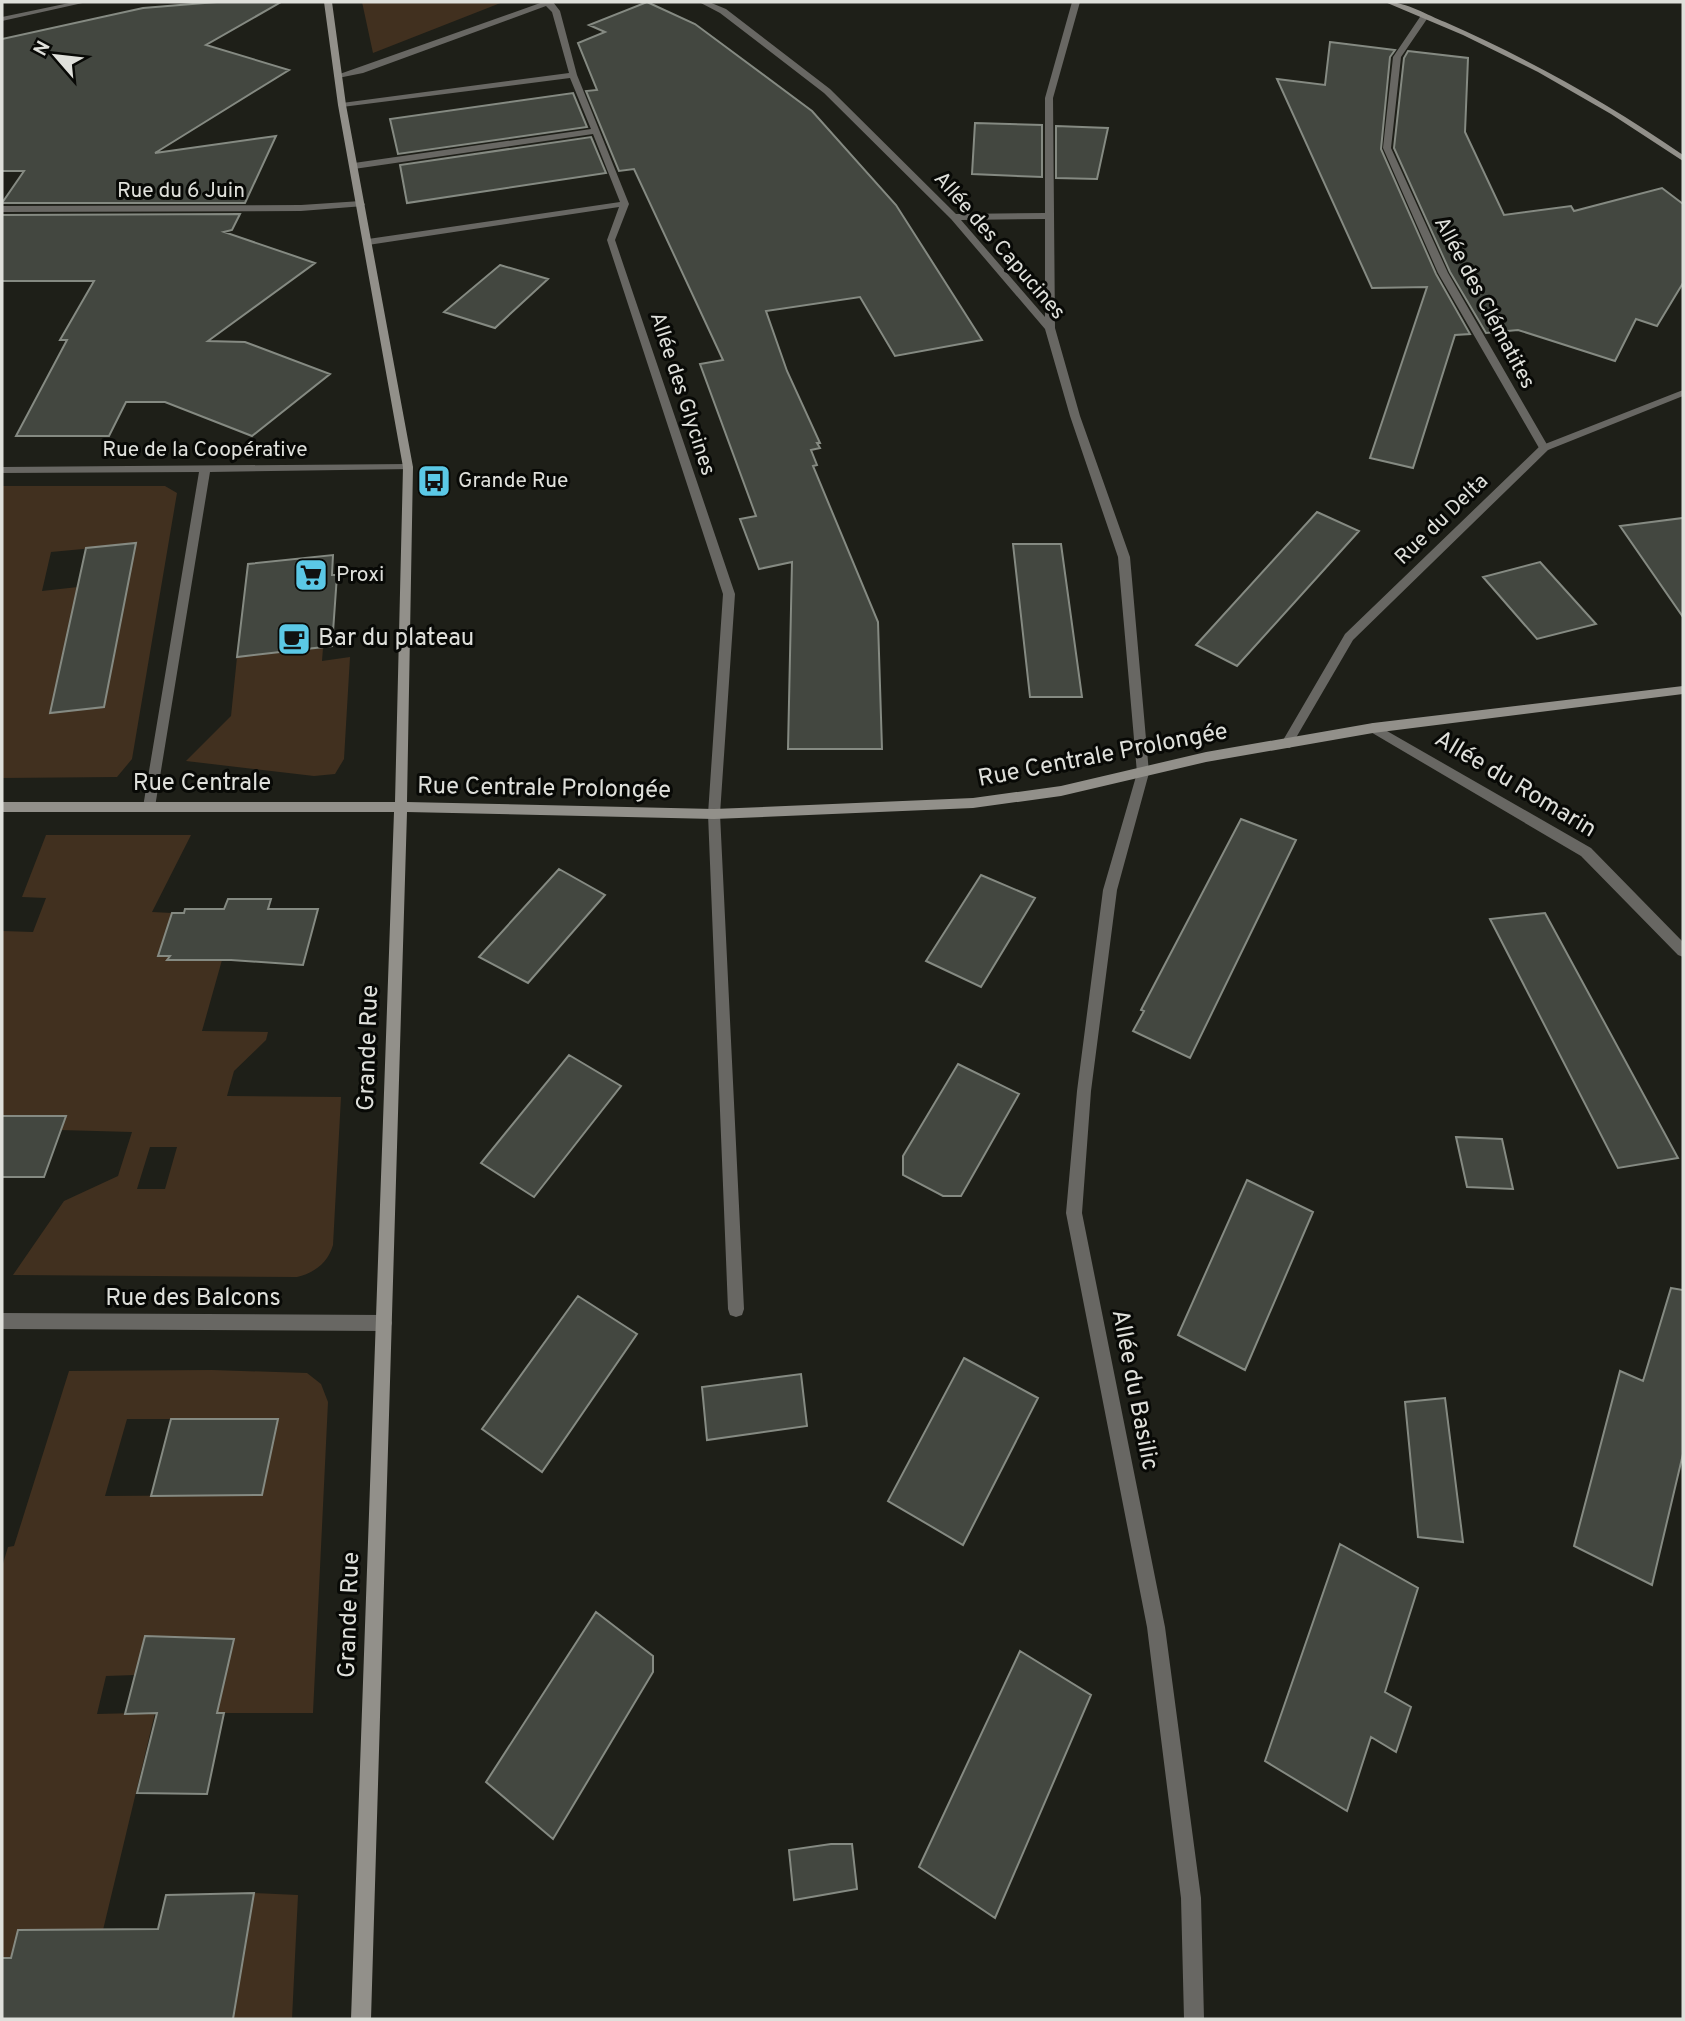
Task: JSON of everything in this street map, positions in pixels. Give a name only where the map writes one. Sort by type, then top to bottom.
[{"type":"street","points":[[2,19],[83,2]]},
{"type":"street","name":"Grande Rue","points":[[328,2],[342,105],[408,467],[401,807],[361,2019]]},
{"type":"street","points":[[338,76],[360,71],[548,2],[556,11],[573,75],[625,204],[368,242]]},
{"type":"street","name":"Allée des Capucines","points":[[703,2],[723,11],[827,91],[954,218],[1050,328],[1075,415],[1124,557],[1143,773]]},
{"type":"street","points":[[1050,328],[1049,98],[1076,2]]},
{"type":"street","points":[[1389,2],[1425,16],[1598,103],[1683,159]]},
{"type":"street","name":"Allée des Clématites","points":[[1425,16],[1396,57],[1387,148],[1443,273],[1544,448]]},
{"type":"street","points":[[342,105],[573,75]]},
{"type":"street","points":[[354,166],[596,131]]},
{"type":"street","name":"Rue du 6 Juin","points":[[2,209],[302,208],[361,204]]},
{"type":"street","name":"Allée des Glycines","points":[[625,204],[611,240],[729,594],[714,814],[736,1309]]},
{"type":"street","points":[[954,218],[1050,216]]},
{"type":"street","name":"Rue du Delta","points":[[1286,745],[1349,637],[1544,448],[1683,393]]},
{"type":"street","name":"Rue de la Coopérative","points":[[2,470],[408,467]]},
{"type":"street","points":[[149,807],[205,470]]},
{"type":"street","name":"Rue Centrale Prolongée","points":[[401,807],[714,814],[974,803],[1061,791],[1206,757],[1373,728],[1683,690]]},
{"type":"street","name":"Allée du Romarin","points":[[1373,728],[1586,852],[1683,951]]},
{"type":"street","name":"Allée du Basilic","points":[[1143,773],[1110,890],[1084,1091],[1074,1213],[1156,1627],[1191,1898],[1194,2019]]},
{"type":"street","name":"Rue Centrale","points":[[2,807],[401,807]]},
{"type":"street","name":"Rue des Balcons","points":[[2,1321],[384,1322]]},
{"type":"shaded area","points":[[362,2],[503,2],[373,53]]},
{"type":"shaded area","points":[[2,486],[165,486],[177,493],[132,759],[117,777],[2,778]],"holes":[[[136,544],[104,707],[51,713],[78,587],[42,591],[51,552]]]},
{"type":"shaded area","points":[[323,648],[322,661],[350,657],[344,759],[335,774],[314,776],[186,761],[231,716],[237,657]]},
{"type":"shaded area","points":[[46,835],[191,835],[152,912],[172,913],[168,960],[222,960],[202,1031],[268,1032],[266,1040],[234,1071],[227,1096],[341,1097],[333,1245],[320,1266],[297,1277],[13,1275],[64,1201],[118,1176],[132,1132],[60,1130],[65,1116],[2,1116],[2,931],[33,932],[46,898],[22,897]],"holes":[[[150,1147],[177,1147],[165,1189],[137,1189]]]},
{"type":"shaded area","points":[[212,1370],[307,1373],[321,1384],[328,1402],[313,1713],[155,1713],[103,1930],[18,1930],[11,1958],[2,1958],[2,1567],[8,1547],[14,1546],[69,1371]],"holes":[[[127,1419],[278,1419],[261,1495],[105,1496]],[[234,1639],[217,1711],[97,1714],[106,1676],[135,1675]]]},
{"type":"shaded area","points":[[254,1893],[298,1895],[292,2019],[233,2019]]},
{"type":"building","points":[[217,2],[281,2],[206,45],[289,70],[155,153],[276,136],[245,203],[2,203],[24,171],[2,171],[2,39],[143,8]]},
{"type":"building","points":[[647,2],[695,24],[812,111],[896,205],[982,340],[895,356],[860,297],[766,311],[787,371],[820,443],[817,443],[820,448],[811,450],[817,465],[813,466],[878,622],[882,749],[788,749],[792,562],[759,569],[740,519],[756,516],[700,364],[723,360],[634,169],[619,171],[586,91],[597,90],[578,43],[605,32],[589,25]]},
{"type":"building","points":[[1330,42],[1395,50],[1390,57],[1381,149],[1436,274],[1470,334],[1455,335],[1413,468],[1370,458],[1427,287],[1372,288],[1277,79],[1325,85]]},
{"type":"building","points":[[1408,51],[1468,58],[1465,132],[1504,215],[1571,206],[1574,211],[1662,188],[1683,204],[1683,283],[1657,326],[1636,319],[1615,361],[1518,330],[1486,333],[1450,272],[1394,148],[1404,58]]},
{"type":"building","points":[[573,93],[587,127],[398,154],[390,119]]},
{"type":"building","points":[[975,123],[1042,125],[1042,177],[972,174]]},
{"type":"building","points":[[1056,126],[1108,128],[1097,179],[1056,178]]},
{"type":"building","points":[[591,137],[606,173],[407,203],[400,165]]},
{"type":"building","points":[[240,214],[232,230],[224,232],[315,263],[208,341],[245,342],[330,374],[252,436],[165,402],[126,402],[109,436],[16,436],[67,340],[60,340],[94,281],[2,281],[2,215]]},
{"type":"building","points":[[500,265],[548,279],[495,328],[444,312]]},
{"type":"building","points":[[1317,512],[1359,531],[1237,666],[1196,645]]},
{"type":"building","points":[[1683,518],[1683,617],[1620,526]]},
{"type":"building","points":[[136,543],[104,707],[50,713],[86,548]]},
{"type":"building","points":[[1013,544],[1061,544],[1082,697],[1030,697]]},
{"type":"building","points":[[333,555],[332,575],[337,575],[332,646],[237,657],[248,564]]},
{"type":"building","points":[[1540,562],[1596,624],[1537,639],[1483,577]]},
{"type":"building","points":[[1241,819],[1296,840],[1190,1058],[1133,1031],[1144,1011],[1141,1010]]},
{"type":"building","points":[[559,869],[605,895],[528,983],[479,957]]},
{"type":"building","points":[[981,875],[1035,898],[981,987],[926,961]]},
{"type":"building","points":[[228,899],[271,899],[268,909],[318,909],[303,965],[231,960],[167,960],[170,956],[158,956],[172,913],[184,913],[185,909],[224,909]]},
{"type":"building","points":[[1545,913],[1678,1158],[1618,1168],[1490,919]]},
{"type":"building","points":[[569,1055],[621,1086],[534,1197],[481,1163]]},
{"type":"building","points":[[958,1064],[1019,1094],[961,1196],[943,1196],[903,1175],[903,1156]]},
{"type":"building","points":[[2,1116],[66,1116],[44,1177],[2,1177]]},
{"type":"building","points":[[1456,1137],[1502,1139],[1513,1189],[1467,1187]]},
{"type":"building","points":[[1247,1180],[1313,1212],[1245,1370],[1178,1335]]},
{"type":"building","points":[[1671,1288],[1683,1290],[1683,1454],[1652,1585],[1574,1546],[1620,1371],[1643,1381]]},
{"type":"building","points":[[578,1296],[637,1334],[542,1472],[482,1429]]},
{"type":"building","points":[[964,1358],[1038,1398],[963,1545],[888,1501]]},
{"type":"building","points":[[801,1374],[807,1426],[707,1440],[702,1387]]},
{"type":"building","points":[[1445,1398],[1463,1542],[1418,1537],[1405,1402]]},
{"type":"building","points":[[171,1419],[278,1419],[262,1495],[151,1496]]},
{"type":"building","points":[[1340,1544],[1418,1588],[1385,1692],[1411,1707],[1396,1752],[1371,1737],[1347,1811],[1265,1761]]},
{"type":"building","points":[[596,1612],[653,1656],[653,1672],[553,1839],[486,1782]]},
{"type":"building","points":[[145,1636],[234,1639],[217,1713],[224,1713],[207,1794],[137,1793],[157,1713],[125,1714]]},
{"type":"building","points":[[1020,1651],[1091,1695],[995,1918],[919,1867]]},
{"type":"building","points":[[852,1844],[857,1889],[794,1900],[789,1850]]},
{"type":"building","points":[[254,1893],[233,2019],[2,2019],[2,1958],[11,1958],[18,1930],[158,1929],[166,1895]]},
{"type":"place","name":"Grande Rue","points":[[434,481]]},
{"type":"place","name":"Proxi","points":[[311,575]]},
{"type":"place","name":"Bar du plateau","points":[[294,639]]}]
